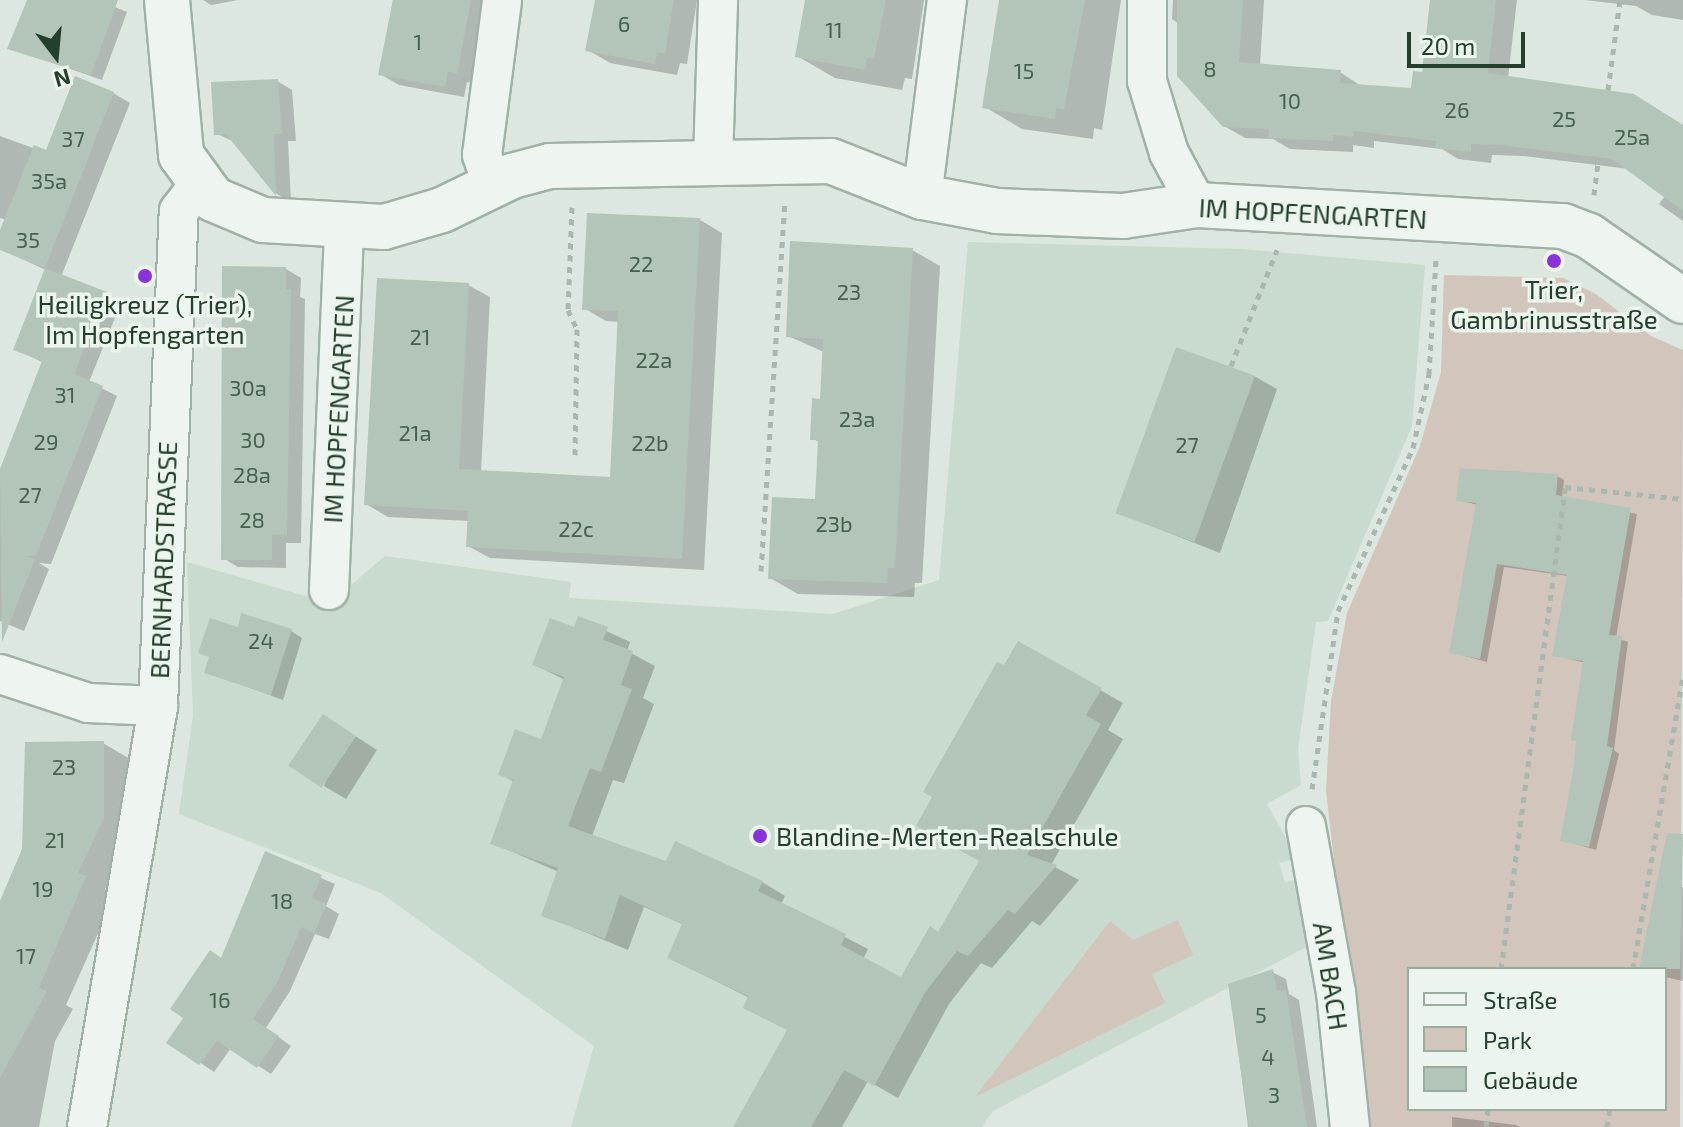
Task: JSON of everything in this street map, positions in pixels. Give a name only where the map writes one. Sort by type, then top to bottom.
[{"type":"street","points":[[167,0],[178,147],[199,184]]},
{"type":"street","points":[[492,184],[482,155],[502,0]]},
{"type":"street","points":[[713,162],[718,0]]},
{"type":"street","points":[[922,197],[947,0]]},
{"type":"street","points":[[1147,0],[1147,81],[1169,153],[1197,205]]},
{"type":"street","name":"IM HOPFENGARTEN","points":[[199,184],[213,199],[252,218],[344,228],[384,227],[422,217],[492,184],[550,166],[831,161],[922,197],[997,211],[1123,216],[1197,205],[1563,226],[1589,236],[1683,301]]},
{"type":"street","name":"BERNHARDSTRASSE","points":[[87,1127],[158,706],[179,211],[199,184]]},
{"type":"street","name":"IM HOPFENGARTEN","points":[[329,590],[344,228]]},
{"type":"street","points":[[0,674],[88,703],[158,706]]},
{"type":"street","name":"AM BACH","points":[[1306,826],[1336,992],[1350,1127]]},
{"type":"path","points":[[1608,90],[1620,0]]},
{"type":"path","points":[[761,571],[786,187]]},
{"type":"path","points":[[572,190],[568,310],[577,329],[575,455]]},
{"type":"path","points":[[1306,826],[1338,611],[1413,448],[1426,389],[1438,219]]},
{"type":"path","points":[[1231,366],[1281,237]]},
{"type":"path","points":[[1501,967],[1565,487],[1683,499]]},
{"type":"path","points":[[1633,967],[1683,675]]},
{"type":"shaded area","name":"Blandine-Merten-Realschule","points":[[968,242],[1241,249],[1425,265],[1412,426],[1328,621],[1316,622],[1298,749],[1301,785],[1267,804],[1297,858],[1279,863],[1285,882],[1303,879],[1312,944],[993,1111],[982,1127],[571,1127],[594,1046],[381,893],[179,814],[193,716],[187,562],[330,603],[385,556],[571,582],[569,598],[833,614],[939,580]]},
{"type":"green space","points":[[1444,275],[1563,278],[1596,294],[1651,336],[1683,350],[1680,1127],[1365,1127],[1326,791],[1331,701],[1347,613],[1420,446],[1441,372]]},
{"type":"green space","points":[[1178,920],[1193,955],[1152,974],[1165,1003],[975,1097],[1110,921],[1133,940]]},
{"type":"building","points":[[27,0],[118,0],[91,75],[7,49]]},
{"type":"building","points":[[393,0],[471,0],[457,74],[448,72],[445,87],[378,75]]},
{"type":"building","points":[[595,0],[674,0],[665,53],[657,52],[655,64],[585,51]]},
{"type":"building","points":[[805,0],[886,0],[874,59],[867,58],[865,70],[795,57]]},
{"type":"building","points":[[999,0],[1085,0],[1064,109],[1056,108],[1055,119],[982,108]]},
{"type":"building","points":[[1177,0],[1243,0],[1239,62],[1341,70],[1340,83],[1411,88],[1413,71],[1422,72],[1430,0],[1496,0],[1488,73],[1634,94],[1683,125],[1683,211],[1612,159],[1501,145],[1471,144],[1471,152],[1435,148],[1436,141],[1354,131],[1353,137],[1333,135],[1333,141],[1268,138],[1269,129],[1223,127],[1177,76]]},
{"type":"building","points":[[75,76],[114,92],[45,268],[0,250],[0,230],[34,145],[46,150]]},
{"type":"building","points":[[278,79],[282,134],[274,134],[276,196],[226,134],[214,135],[211,82]]},
{"type":"building","points":[[587,213],[700,218],[682,559],[466,547],[468,511],[364,505],[377,278],[469,283],[459,469],[610,477],[618,311],[582,310]]},
{"type":"building","points":[[790,241],[913,248],[895,568],[888,568],[887,583],[768,579],[772,497],[815,499],[818,440],[810,440],[812,398],[820,399],[823,339],[786,337]]},
{"type":"building","points":[[222,266],[286,267],[286,289],[291,289],[287,536],[272,535],[272,560],[221,560]]},
{"type":"building","points":[[45,268],[107,292],[74,374],[103,386],[36,556],[27,556],[35,559],[2,642],[0,469],[42,361],[13,350]]},
{"type":"building","points":[[1176,347],[1255,376],[1194,542],[1115,513]]},
{"type":"building","points":[[1460,468],[1558,474],[1556,495],[1631,508],[1609,635],[1622,636],[1607,746],[1613,748],[1589,847],[1560,841],[1573,772],[1576,741],[1571,740],[1583,661],[1552,656],[1567,575],[1497,564],[1480,659],[1449,653],[1476,503],[1456,501]]},
{"type":"building","points":[[241,613],[292,629],[271,695],[204,673],[209,657],[198,653],[210,618],[238,627]]},
{"type":"building","points":[[578,616],[608,627],[603,640],[633,651],[621,685],[632,689],[601,772],[590,768],[568,826],[666,861],[675,841],[763,881],[758,891],[846,934],[841,945],[901,977],[930,926],[938,932],[979,861],[916,826],[932,797],[923,792],[997,662],[1004,665],[1018,641],[1102,688],[1086,715],[1101,724],[1027,855],[1057,865],[1015,914],[1008,910],[968,956],[957,951],[926,991],[874,1086],[844,1070],[811,1127],[733,1127],[787,1030],[743,1008],[748,996],[667,958],[682,924],[620,895],[605,939],[541,916],[558,868],[490,844],[513,780],[498,775],[515,729],[541,739],[564,677],[532,665],[550,618],[574,627]]},
{"type":"building","points":[[323,714],[356,736],[321,788],[288,765]]},
{"type":"building","points":[[104,741],[104,818],[78,873],[86,876],[39,988],[47,991],[0,1078],[0,901],[22,849],[25,742]]},
{"type":"building","points":[[1667,833],[1683,834],[1680,969],[1639,967]]},
{"type":"building","points":[[265,851],[322,875],[312,898],[327,904],[314,933],[301,927],[277,983],[253,1019],[279,1036],[257,1068],[217,1041],[199,1065],[166,1043],[183,1018],[170,1009],[210,950],[221,958]]},
{"type":"building","points":[[1273,969],[1277,991],[1286,990],[1307,1127],[1249,1127],[1228,984]]},
{"type":"place","name":"Trier, Gambrinusstraße","points":[[1554,261]]},
{"type":"place","name":"Heiligkreuz (Trier), Im Hopfengarten","points":[[145,276]]},
{"type":"place","name":"Blandine-Merten-Realschule","points":[[760,836]]}]
